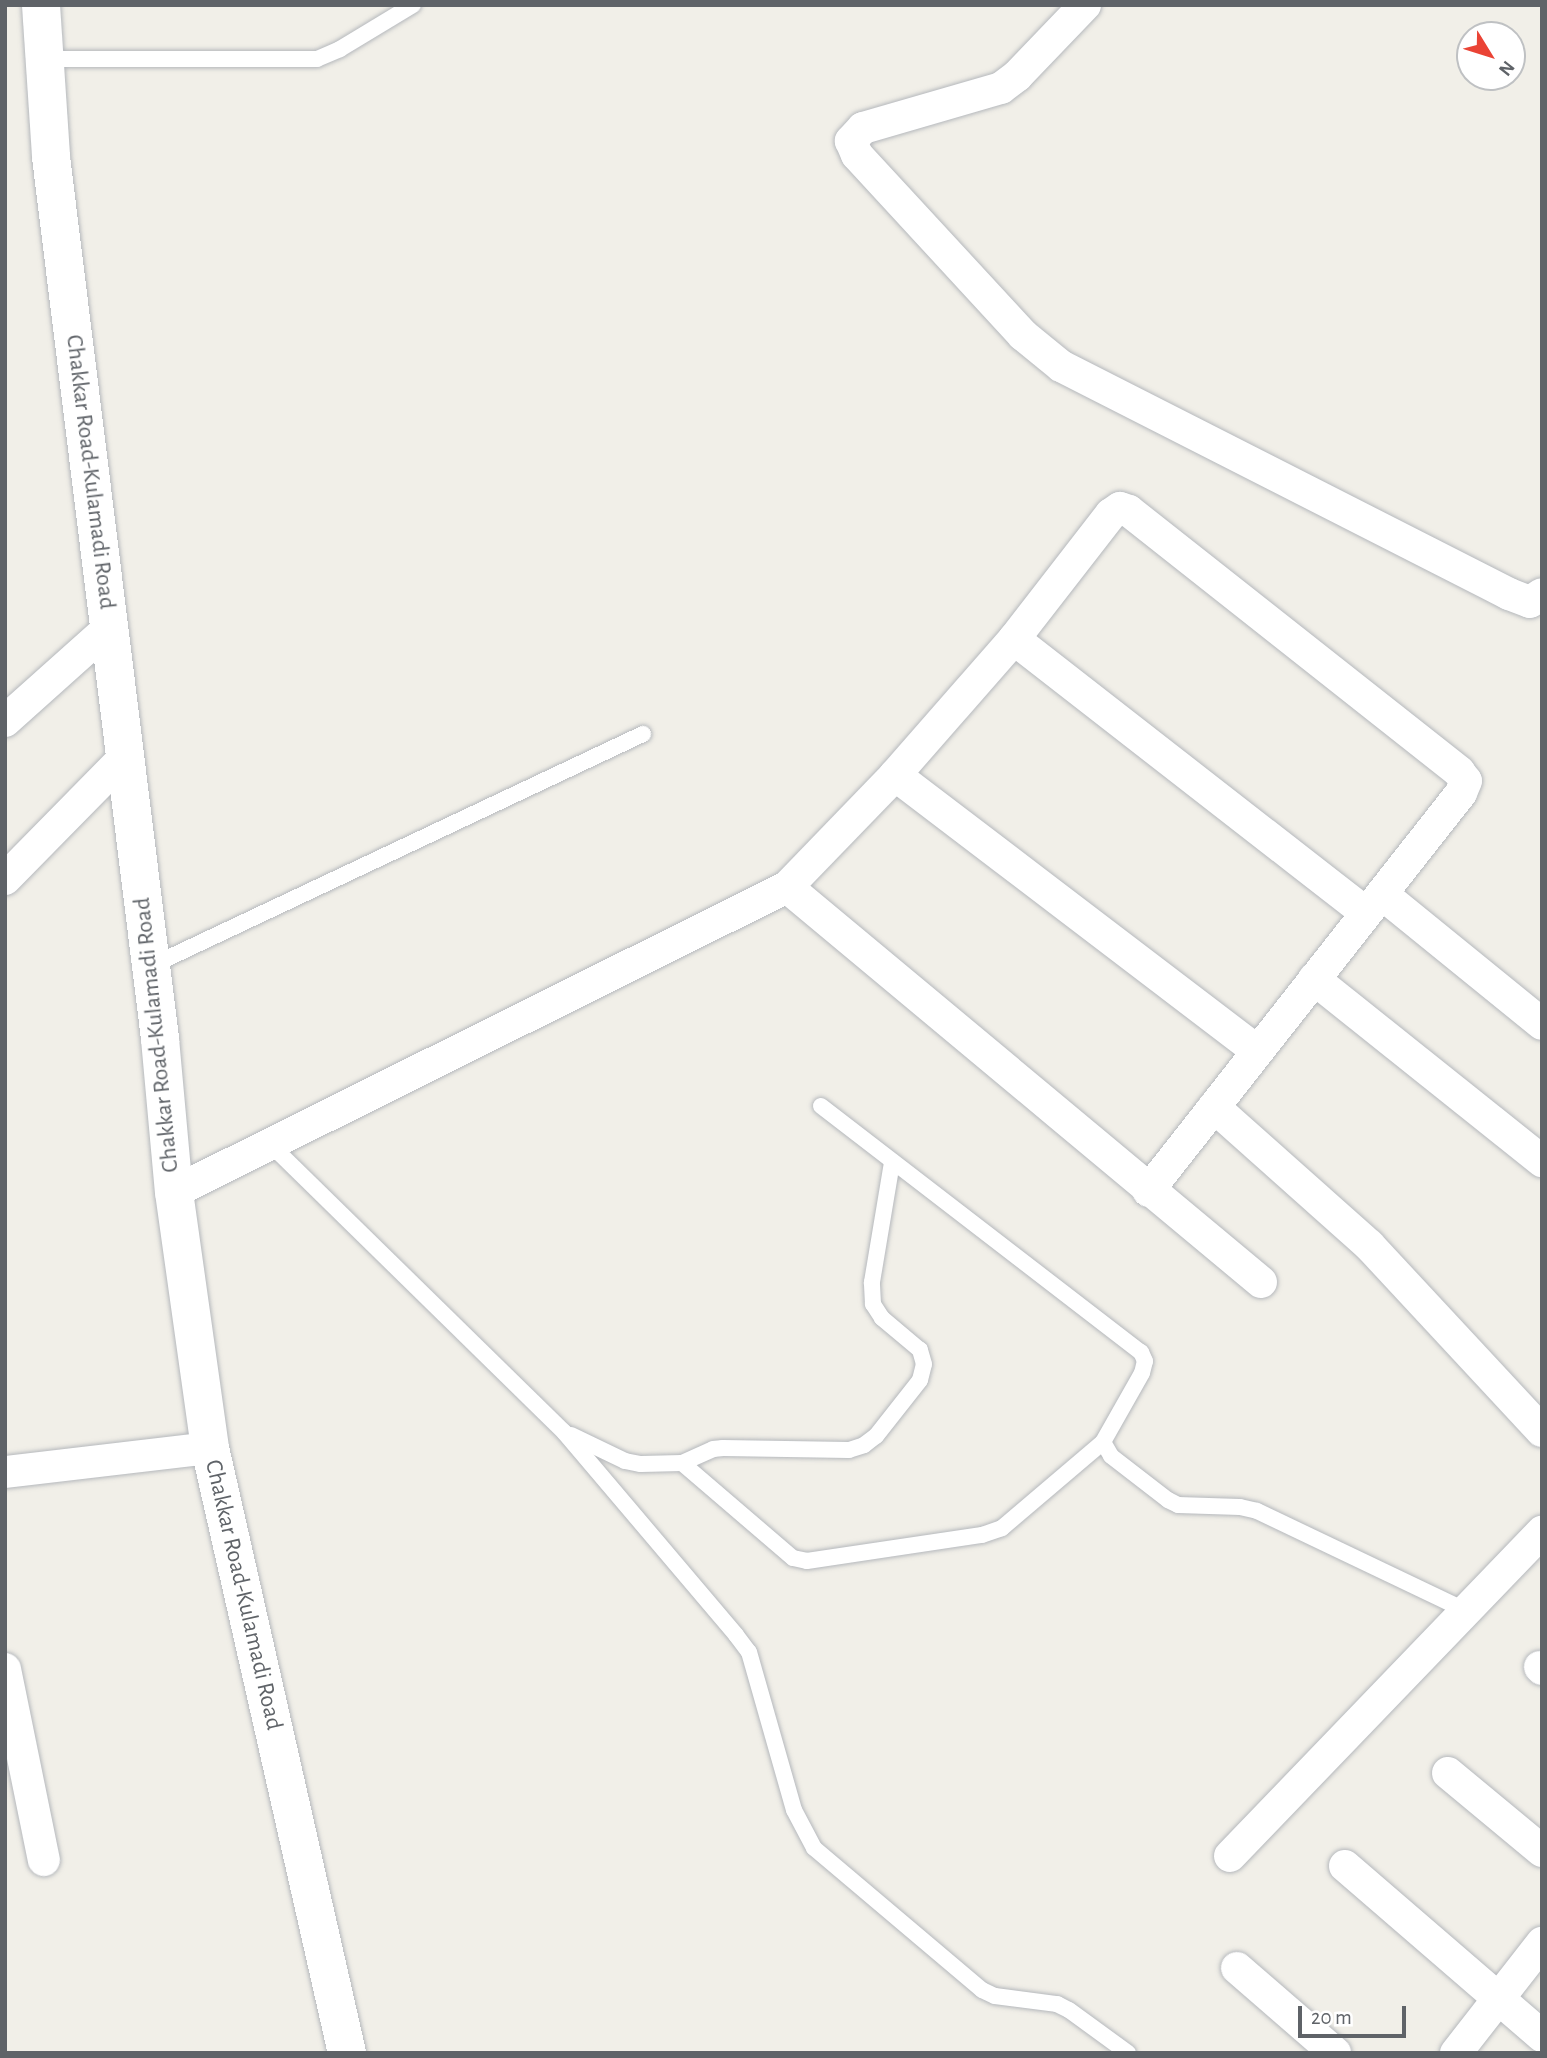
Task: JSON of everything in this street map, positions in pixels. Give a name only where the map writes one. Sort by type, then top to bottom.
[{"type":"street","name":"Chakkar Road-Kulamadi Road","points":[[41,5],[51,157],[151,966],[174,1192],[210,1448],[347,2053]]},
{"type":"street","points":[[1085,5],[1017,76],[1001,88],[863,128],[851,141],[857,155],[1023,335],[1061,366],[1509,594],[1530,602],[1542,594]]},
{"type":"street","points":[[174,1192],[786,887],[895,775],[1014,639],[1111,514],[1120,508],[1129,511],[1449,764],[1466,781],[1461,793],[1148,1191]]},
{"type":"street","points":[[5,721],[109,628]]},
{"type":"street","points":[[1014,639],[1542,1024]]},
{"type":"street","points":[[5,879],[125,757]]},
{"type":"street","points":[[895,775],[1257,1051]]},
{"type":"street","points":[[786,887],[1148,1191],[1261,1282]]},
{"type":"street","points":[[1314,979],[1542,1161]]},
{"type":"street","points":[[1214,1107],[1369,1245],[1542,1431]]},
{"type":"street","points":[[5,1472],[210,1448]]},
{"type":"street","points":[[1230,1856],[1542,1532]]},
{"type":"street","points":[[5,1668],[44,1860]]},
{"type":"street","points":[[1448,1773],[1542,1851]]},
{"type":"street","points":[[1345,1866],[1542,2036]]},
{"type":"street","points":[[1456,2053],[1542,1943]]},
{"type":"street","points":[[1237,1968],[1335,2053]]},
{"type":"lane","points":[[44,59],[317,59],[340,49],[413,5]]},
{"type":"lane","points":[[151,966],[643,734]]},
{"type":"lane","points":[[682,1464],[793,1558],[807,1561],[982,1535],[1002,1528],[1103,1442],[1142,1373],[1145,1361],[1141,1352],[821,1106]]},
{"type":"lane","points":[[271,1145],[565,1432],[749,1652],[794,1810],[814,1848],[982,1990],[995,1996],[1057,2004],[1128,2053]]},
{"type":"lane","points":[[565,1432],[633,1463],[682,1464],[713,1449],[849,1450],[864,1445],[876,1436],[920,1380],[924,1364],[920,1350],[881,1318],[873,1304],[872,1282],[892,1162]]},
{"type":"lane","points":[[1103,1442],[1111,1456],[1178,1505],[1240,1507],[1257,1511],[1467,1611]]}]
